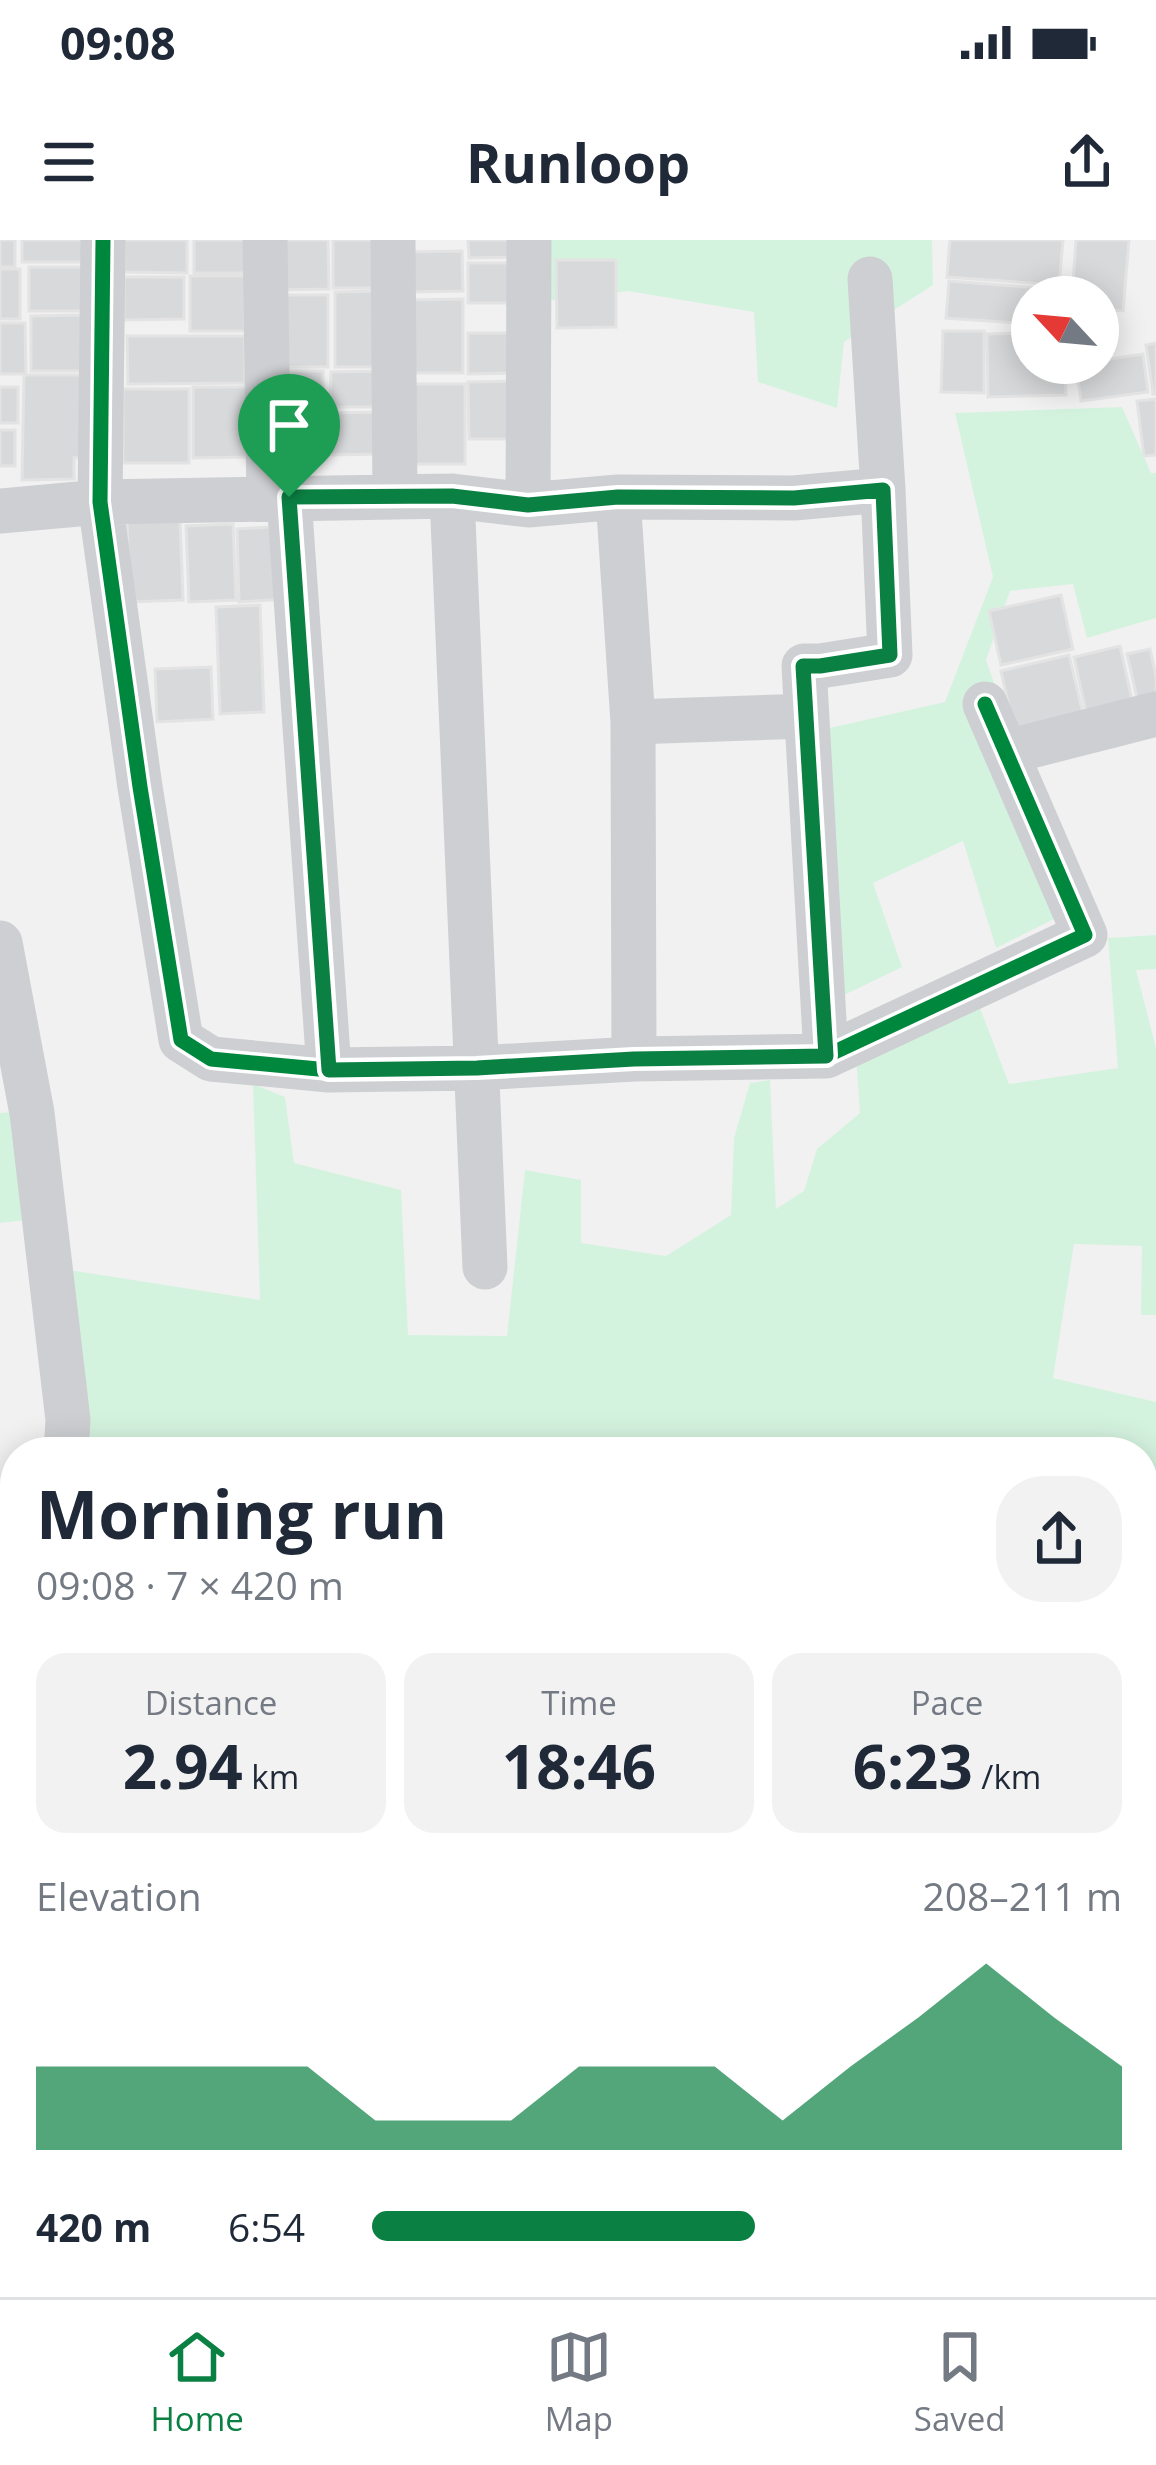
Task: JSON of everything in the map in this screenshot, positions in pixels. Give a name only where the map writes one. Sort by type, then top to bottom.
[{"type":"street","points":[[103,240],[100,502],[181,1040],[211,1059],[329,1070],[826,1056],[1084,935],[986,704]]},
{"type":"street","points":[[265,240],[279,498],[329,1070]]},
{"type":"street","points":[[393,240],[395,496]]},
{"type":"street","points":[[528,505],[529,240]]},
{"type":"street","points":[[826,1056],[803,666],[890,655],[870,279]]},
{"type":"street","points":[[0,511],[100,502],[452,496],[528,505],[618,497],[794,498],[883,490]]},
{"type":"street","points":[[452,496],[484,1267]]},
{"type":"street","points":[[618,497],[633,722],[634,1059]]},
{"type":"street","points":[[1019,749],[1156,714]]},
{"type":"street","points":[[633,722],[806,716]]},
{"type":"street","points":[[0,943],[32,1113],[67,1437]]},
{"type":"green space","points":[[547,240],[932,240],[933,285],[844,342],[837,408],[758,382],[754,312],[628,291],[547,301]]},
{"type":"green space","points":[[1122,407],[1151,473],[1156,473],[1156,618],[1087,638],[1073,584],[1010,591],[986,660],[1074,909],[996,948],[963,841],[873,883],[902,967],[840,997],[825,729],[945,702],[993,577],[955,413]]},
{"type":"green space","points":[[1156,935],[1156,969],[1136,970],[1156,1048],[1156,1315],[1141,1315],[1142,1246],[1074,1244],[1053,1378],[1156,1402],[1156,1437],[77,1437],[69,1270],[260,1300],[253,1084],[285,1097],[294,1163],[401,1190],[408,1335],[507,1336],[525,1170],[581,1180],[581,1243],[666,1256],[731,1215],[734,1138],[750,1083],[770,1080],[776,1209],[804,1191],[817,1149],[860,1113],[856,1057],[980,1008],[1009,1084],[1118,1068],[1108,938]]},
{"type":"green space","points":[[14,1112],[27,1220],[0,1223],[0,1113]]},
{"type":"building","points":[[0,240],[15,240],[15,267],[0,267]]},
{"type":"building","points":[[22,240],[86,240],[86,262],[22,262]]},
{"type":"building","points":[[124,240],[187,240],[187,273],[124,272]]},
{"type":"building","points":[[194,240],[246,240],[246,273],[194,273]]},
{"type":"building","points":[[277,240],[328,240],[329,289],[277,290]]},
{"type":"building","points":[[333,240],[379,240],[379,288],[333,288]]},
{"type":"building","points":[[468,240],[517,240],[517,257],[469,258]]},
{"type":"building","points":[[950,240],[1063,240],[1060,276],[1011,276],[1011,282],[947,277]]},
{"type":"building","points":[[1076,240],[1129,240],[1123,311],[1119,311],[1119,276],[1073,276]]},
{"type":"building","points":[[462,251],[463,291],[411,292],[410,252]]},
{"type":"building","points":[[556,260],[616,260],[616,327],[557,328]]},
{"type":"building","points":[[468,263],[518,263],[518,303],[468,303]]},
{"type":"building","points":[[29,267],[87,267],[87,311],[29,311]]},
{"type":"building","points":[[0,269],[20,269],[20,319],[0,319]]},
{"type":"building","points":[[190,276],[245,276],[245,331],[190,331]]},
{"type":"building","points":[[124,277],[184,277],[184,319],[124,320]]},
{"type":"building","points":[[949,281],[1011,286],[1011,323],[946,318]]},
{"type":"building","points":[[381,291],[381,367],[335,367],[335,292]]},
{"type":"building","points":[[276,295],[328,295],[328,367],[276,367]]},
{"type":"building","points":[[463,299],[463,373],[408,373],[408,300]]},
{"type":"building","points":[[86,315],[86,371],[31,371],[31,316]]},
{"type":"building","points":[[0,323],[25,323],[26,374],[0,374]]},
{"type":"building","points":[[943,331],[984,331],[984,393],[941,392]]},
{"type":"building","points":[[468,333],[516,333],[516,373],[468,374]]},
{"type":"building","points":[[1011,333],[1011,384],[1066,384],[1066,395],[988,397],[987,334]]},
{"type":"building","points":[[127,336],[245,336],[245,383],[128,384]]},
{"type":"building","points":[[1156,343],[1156,394],[1153,394],[1146,345]]},
{"type":"building","points":[[1143,354],[1148,392],[1081,401],[1079,384],[1119,384],[1119,358]]},
{"type":"building","points":[[276,371],[323,371],[323,416],[276,417]]},
{"type":"building","points":[[381,371],[381,407],[330,407],[331,372]]},
{"type":"building","points":[[24,375],[90,375],[90,457],[74,458],[74,479],[22,480]]},
{"type":"building","points":[[517,381],[517,439],[469,439],[468,382]]},
{"type":"building","points":[[405,384],[465,384],[465,464],[406,464]]},
{"type":"building","points":[[0,387],[18,387],[18,423],[0,423]]},
{"type":"building","points":[[193,387],[252,387],[251,457],[193,458]]},
{"type":"building","points":[[123,389],[189,389],[189,463],[123,463]]},
{"type":"building","points":[[1156,399],[1156,455],[1144,456],[1137,401]]},
{"type":"building","points":[[381,412],[381,454],[328,455],[328,413]]},
{"type":"building","points":[[0,430],[15,430],[15,466],[0,466]]},
{"type":"building","points":[[180,519],[183,600],[130,602],[127,521]]},
{"type":"building","points":[[233,524],[236,600],[189,602],[186,526]]},
{"type":"building","points":[[285,526],[288,599],[239,602],[237,529]]},
{"type":"building","points":[[1061,595],[1073,649],[1001,665],[989,611]]},
{"type":"building","points":[[260,605],[264,712],[220,714],[216,607]]},
{"type":"building","points":[[1120,646],[1132,700],[1086,712],[1074,657]]},
{"type":"building","points":[[1150,649],[1156,694],[1137,698],[1127,654]]},
{"type":"building","points":[[1069,655],[1083,714],[1014,730],[1001,671]]},
{"type":"building","points":[[211,667],[213,719],[157,722],[155,669]]},
{"type":"cycle path","points":[[103,240],[100,502],[181,1040],[211,1059],[329,1070],[826,1056],[1085,935],[985,704]]},
{"type":"route","points":[[883,490],[890,655],[803,666],[826,1056],[329,1070],[289,497],[452,496],[528,505],[618,497],[794,498],[883,490]]}]
